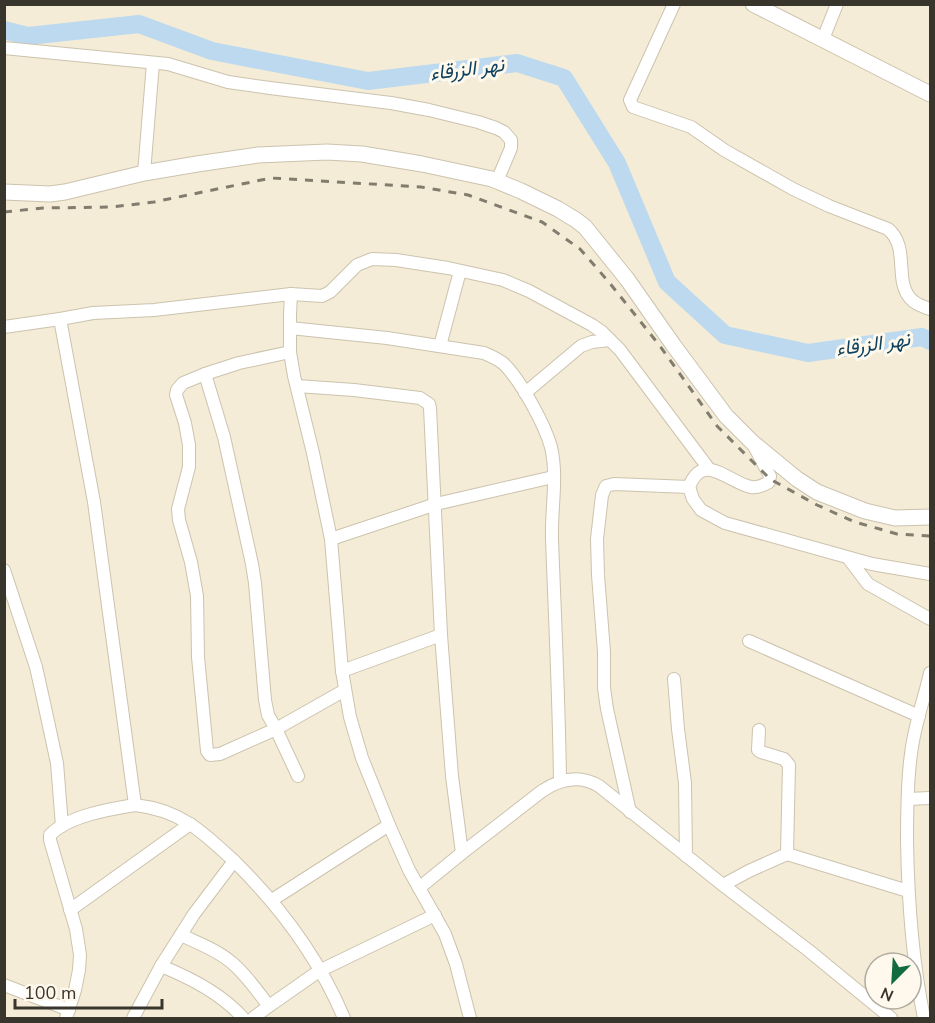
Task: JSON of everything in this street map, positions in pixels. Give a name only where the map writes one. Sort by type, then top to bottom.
[{"type":"street","points":[[674,4],[630,100],[633,107],[691,127],[724,150],[793,189],[888,229],[893,233],[900,247],[902,277],[910,298],[915,303],[930,309]]},
{"type":"street","points":[[753,4],[930,94]]},
{"type":"street","points":[[824,39],[837,4]]},
{"type":"street","points":[[4,48],[176,66],[238,84],[391,103],[478,122],[504,132],[512,143],[497,181]]},
{"type":"street","points":[[144,173],[153,63]]},
{"type":"street","points":[[4,192],[50,194],[144,173],[258,155],[327,152],[362,153],[497,181],[558,209],[585,227],[627,279],[717,405],[733,424],[786,471],[806,485],[874,514],[895,518],[930,517]]},
{"type":"street","points":[[4,327],[93,314],[154,310],[291,294],[322,296],[357,265],[372,259],[396,260],[460,271],[519,285],[592,325],[610,339],[709,470]]},
{"type":"street","points":[[440,346],[460,271]]},
{"type":"street","points":[[291,294],[290,352],[331,539],[342,671],[350,717],[356,740],[389,825],[409,870],[445,934],[470,1018]]},
{"type":"street","points":[[60,319],[94,502],[135,805]]},
{"type":"street","points":[[290,328],[387,338],[484,353],[499,360],[525,393],[549,440],[553,458],[552,535],[560,782]]},
{"type":"street","points":[[525,393],[581,346],[610,339]]},
{"type":"street","points":[[290,352],[239,363],[205,374],[183,383],[177,390],[176,395],[189,445],[189,467],[178,509],[191,562],[198,605],[198,657],[207,751],[210,755],[220,754],[276,729],[345,690]]},
{"type":"street","points":[[205,374],[224,437],[247,538],[255,583],[268,715],[298,776]]},
{"type":"street","points":[[297,386],[414,397],[429,404],[433,436],[441,635],[452,776],[462,853]]},
{"type":"street","points":[[752,442],[770,476],[769,482],[751,487],[715,470],[702,471],[692,479],[689,487],[696,505],[725,523],[849,559],[930,574]]},
{"type":"street","points":[[331,539],[436,504],[553,477]]},
{"type":"street","points":[[630,812],[604,688],[604,652],[597,549],[602,495],[606,486],[614,484],[689,487]]},
{"type":"street","points":[[849,559],[868,584],[930,620]]},
{"type":"street","points":[[4,570],[36,667],[44,702],[57,763],[62,826]]},
{"type":"street","points":[[342,671],[441,635]]},
{"type":"street","points":[[749,641],[919,716]]},
{"type":"street","points":[[924,1018],[915,971],[908,891],[908,799],[913,736],[930,674]]},
{"type":"street","points":[[674,679],[685,783],[686,856]]},
{"type":"street","points":[[759,730],[758,750],[784,759],[789,765],[787,854]]},
{"type":"street","points":[[419,888],[542,791],[560,782],[575,779],[591,782],[808,950],[891,1018]]},
{"type":"street","points":[[908,799],[930,798]]},
{"type":"street","points":[[4,985],[67,1014],[79,970],[80,955],[76,929],[49,838],[51,833],[62,826],[106,810],[135,805],[168,812],[190,824],[234,861],[272,900],[311,955],[344,1018]]},
{"type":"street","points":[[70,910],[190,824]]},
{"type":"street","points":[[272,900],[389,825]]},
{"type":"street","points":[[723,885],[787,854],[908,891]]},
{"type":"street","points":[[133,1018],[161,966],[209,893],[234,861]]},
{"type":"street","points":[[253,1018],[319,971],[435,915]]},
{"type":"street","points":[[181,935],[215,951],[231,962],[268,1006]]},
{"type":"street","points":[[161,966],[209,990],[229,1004],[243,1018]]},
{"type":"waterway","name":"نهر الزرقاء","points":[[4,30],[28,36],[139,24],[212,51],[368,81],[517,63],[564,78],[617,163],[667,282],[725,335],[808,353],[922,337],[930,341]]},
{"type":"railway","points":[[4,212],[43,208],[112,207],[154,202],[271,178],[421,187],[468,195],[542,222],[580,249],[660,346],[717,426],[770,479],[817,505],[855,522],[897,534],[930,536]]}]
